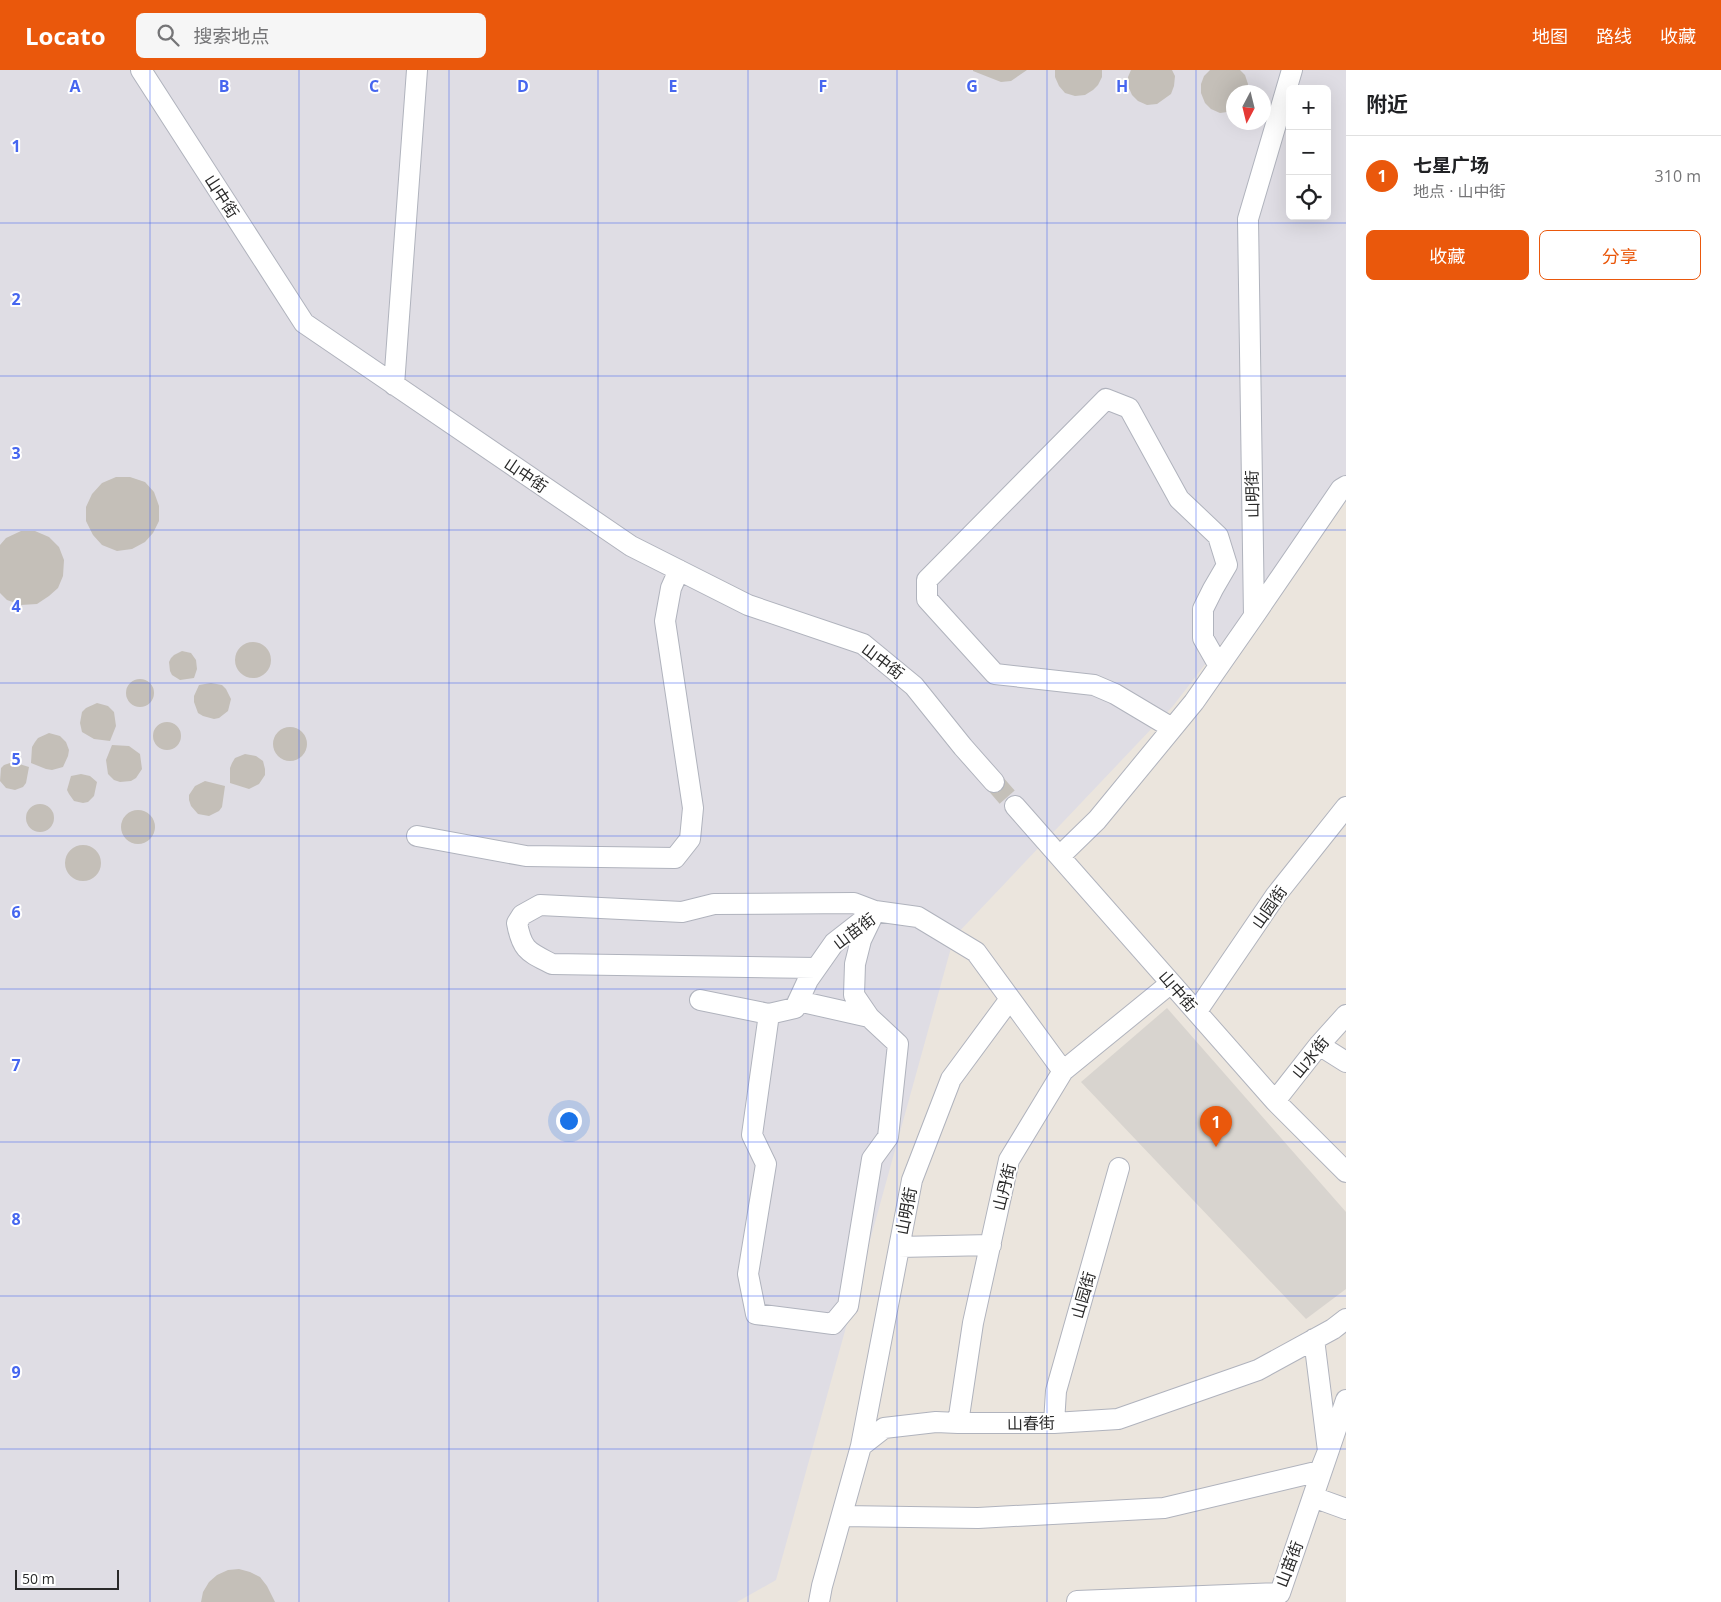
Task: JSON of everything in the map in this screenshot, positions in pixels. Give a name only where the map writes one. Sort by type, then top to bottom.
[{"type":"street","name":"山中街","points":[[141,70],[304,323],[631,546],[748,605],[863,644],[914,686],[994,782]]},
{"type":"street","points":[[394,385],[417,70]]},
{"type":"street","name":"山明街","points":[[1254,616],[1248,219],[1292,70]]},
{"type":"street","points":[[1172,728],[1115,694],[1094,685],[995,674],[927,599],[926,580],[1106,399],[1129,408],[1179,499],[1218,536],[1227,565],[1212,589],[1203,609],[1203,638],[1219,666]]},
{"type":"street","points":[[1060,856],[1097,820],[1194,702],[1341,489],[1346,486]]},
{"type":"street","points":[[417,836],[526,856],[675,858],[690,839],[693,808],[665,621],[671,588],[678,570]]},
{"type":"street","name":"山中街","points":[[1015,806],[1275,1101],[1346,1172]]},
{"type":"street","name":"山园街","points":[[1197,1012],[1276,895],[1346,807]]},
{"type":"street","points":[[769,1014],[752,1135],[766,1164],[748,1274],[756,1314],[833,1324],[848,1306],[872,1159],[888,1137],[898,1044],[869,1017],[854,995],[855,964],[861,940],[875,911],[854,903],[714,904],[682,912],[540,905],[522,915],[516,923],[520,939],[529,953],[552,964],[816,968]]},
{"type":"street","name":"山苗街","points":[[798,1001],[808,980],[834,943],[875,911],[918,917],[976,952],[1063,1071]]},
{"type":"street","name":"山丹街","points":[[958,1424],[973,1323],[1009,1160],[1063,1071],[1171,983]]},
{"type":"street","name":"山明街","points":[[861,1446],[912,1180],[950,1079],[1010,999]]},
{"type":"street","points":[[700,1000],[769,1014],[795,1008],[798,1001],[869,1017]]},
{"type":"street","name":"山水街","points":[[1275,1101],[1319,1045],[1346,1015]]},
{"type":"street","points":[[1319,1045],[1346,1062]]},
{"type":"street","name":"山园街","points":[[1054,1423],[1056,1391],[1119,1168]]},
{"type":"street","points":[[899,1247],[990,1244]]},
{"type":"street","name":"山春街","points":[[861,1446],[884,1428],[936,1422],[958,1424],[1054,1423],[1118,1419],[1258,1370],[1346,1319]]},
{"type":"street","points":[[842,1516],[978,1518],[1164,1508],[1320,1471],[1328,1452],[1314,1339]]},
{"type":"street","name":"山苗街","points":[[1077,1602],[1224,1598],[1280,1593],[1328,1452],[1344,1412]]},
{"type":"street","points":[[819,1602],[861,1446]]},
{"type":"street","points":[[1313,1498],[1346,1509]]},
{"type":"shaded area","points":[[0,70],[1346,70],[1346,481],[1173,706],[954,937],[776,1580],[737,1602],[0,1602]]},
{"type":"shaded area","points":[[1167,1008],[1346,1212],[1346,1289],[1306,1319],[1081,1082]]},
{"type":"building","points":[[973,70],[1027,70],[1011,81],[1001,82]]},
{"type":"building","points":[[1055,70],[1102,70],[1102,77],[1093,90],[1085,95],[1075,96],[1065,93],[1059,86],[1055,77]]},
{"type":"building","points":[[1131,70],[1172,70],[1175,76],[1171,94],[1157,104],[1147,105],[1138,101],[1132,95],[1128,86],[1128,77]]},
{"type":"building","points":[[1210,70],[1240,70],[1245,75],[1248,85],[1226,85],[1226,112],[1220,113],[1211,109],[1205,103],[1201,93],[1201,84],[1204,76]]},
{"type":"building","points":[[116,477],[130,477],[145,482],[154,492],[159,506],[159,521],[153,533],[145,542],[132,549],[117,551],[102,545],[93,535],[86,521],[86,507],[92,494],[102,483]]},
{"type":"building","points":[[21,531],[35,531],[49,537],[59,547],[64,560],[63,576],[58,588],[37,604],[21,605],[7,600],[0,593],[0,545],[6,538]]},
{"type":"building","points":[[253,642],[260,643],[266,647],[270,653],[270,667],[266,673],[260,677],[253,678],[246,677],[240,673],[236,667],[235,660],[236,653],[240,647],[246,643]]},
{"type":"building","points":[[182,651],[191,653],[196,660],[197,669],[194,678],[180,680],[172,675],[170,671],[169,662],[171,658]]},
{"type":"building","points":[[140,679],[150,683],[154,693],[150,703],[140,707],[130,703],[126,693],[130,683]]},
{"type":"building","points":[[211,683],[222,685],[231,699],[228,711],[219,718],[214,719],[198,713],[194,702],[194,696],[199,685]]},
{"type":"building","points":[[97,703],[108,706],[114,712],[116,726],[110,741],[94,739],[82,732],[80,723],[82,712]]},
{"type":"building","points":[[167,722],[177,726],[181,736],[177,746],[167,750],[157,746],[153,736],[157,726]]},
{"type":"building","points":[[290,727],[297,728],[302,732],[306,737],[306,751],[302,756],[297,760],[290,761],[283,760],[278,756],[274,751],[273,744],[274,737],[278,732],[283,728]]},
{"type":"building","points":[[49,733],[60,736],[66,742],[69,750],[63,767],[52,770],[31,763],[32,747],[35,742],[38,738]]},
{"type":"building","points":[[112,745],[129,746],[140,754],[142,769],[136,778],[131,781],[120,782],[114,780],[108,774],[106,760]]},
{"type":"building","points":[[245,754],[256,756],[263,761],[265,769],[265,775],[259,784],[249,789],[230,783],[232,763],[235,758]]},
{"type":"building","points":[[13,762],[29,767],[26,783],[23,787],[15,790],[6,788],[0,781],[1,768]]},
{"type":"building","points":[[81,774],[90,776],[97,782],[94,796],[88,802],[83,803],[74,801],[67,790],[71,776]]},
{"type":"building","points":[[205,781],[225,786],[222,807],[219,811],[209,816],[198,814],[191,806],[189,800],[189,795],[195,786]]},
{"type":"building","points":[[40,804],[50,808],[54,818],[50,828],[40,832],[30,828],[26,818],[30,808]]},
{"type":"building","points":[[138,810],[145,811],[150,815],[154,820],[154,834],[150,839],[145,843],[138,844],[131,843],[126,839],[122,834],[121,827],[122,820],[126,815],[131,811]]},
{"type":"building","points":[[83,845],[95,851],[101,863],[95,875],[83,881],[71,875],[65,863],[71,851]]},
{"type":"building","points":[[239,1569],[260,1577],[275,1602],[201,1602],[203,1592],[209,1582],[217,1575],[228,1570]]},
{"type":"tunnel","points":[[994,782],[1015,806]]},
{"type":"place","name":"七星广场","points":[[1216,1147]]}]
